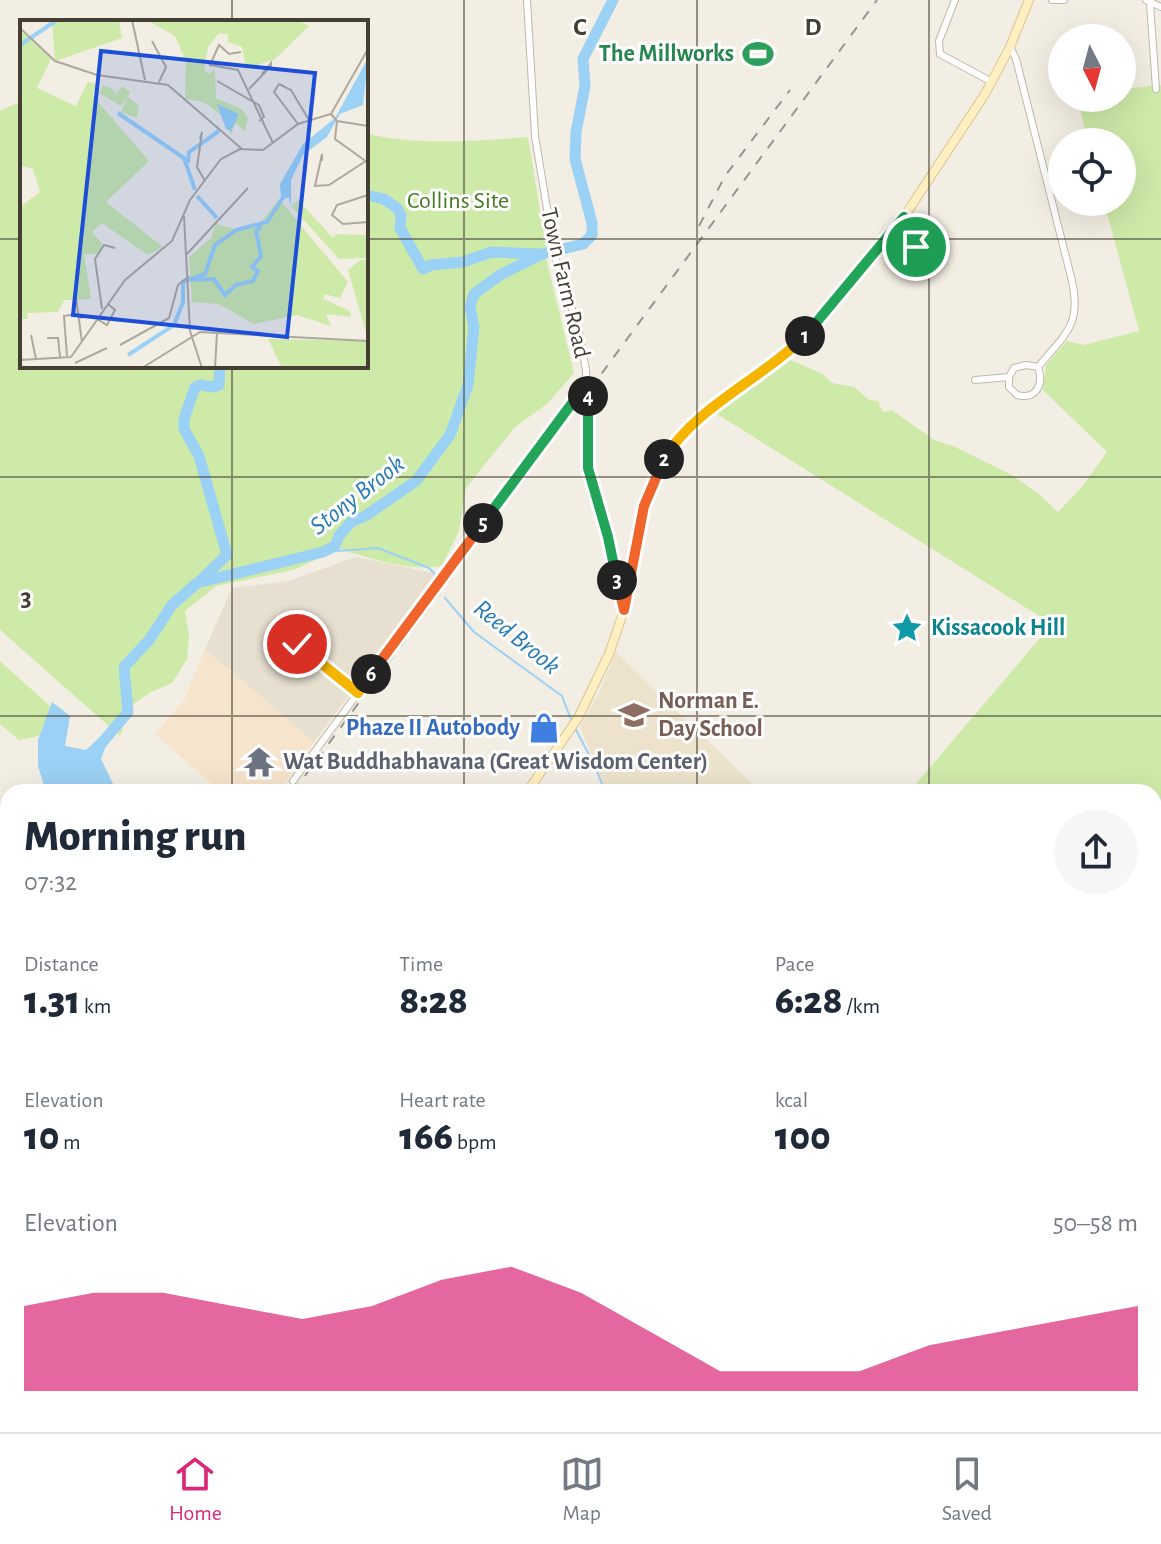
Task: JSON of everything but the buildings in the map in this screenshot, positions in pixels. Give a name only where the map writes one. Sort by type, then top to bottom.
[{"type":"main road","points":[[533,784],[573,725],[597,682],[624,610],[644,506],[670,450],[681,435],[702,417],[791,351],[904,217],[992,82],[1029,0]]},
{"type":"street","name":"Town Farm Road","points":[[527,0],[535,136],[555,257],[578,328],[587,383],[588,468],[608,537],[624,610]]},
{"type":"street","points":[[955,0],[939,41],[939,51],[992,82]]},
{"type":"street","points":[[1052,0],[1064,0]]},
{"type":"street","points":[[1156,89],[1148,2],[1161,7]]},
{"type":"street","points":[[1010,47],[1016,59],[1076,303],[1075,317],[1068,330],[1038,367],[1040,384],[1037,392],[1023,397],[1011,392],[1009,377],[1014,368],[1021,365],[1038,367]]},
{"type":"street","points":[[904,217],[927,267]]},
{"type":"street","points":[[975,380],[1009,377]]},
{"type":"street","points":[[293,781],[587,383]]},
{"type":"street","points":[[297,644],[358,693]]},
{"type":"shaded area","points":[[356,557],[438,574],[314,742],[205,649],[232,588],[288,581]]},
{"type":"shaded area","points":[[205,649],[314,742],[284,784],[212,784],[155,734],[185,699]]},
{"type":"shaded area","name":"Norman E. Day School","points":[[616,651],[753,784],[603,784],[580,727],[600,691]]},
{"type":"green space","points":[[1161,85],[1161,784],[916,784],[1052,624],[717,414],[791,360],[824,375],[832,383],[854,387],[869,400],[878,401],[883,412],[892,410],[934,440],[1010,474],[1058,512],[1081,488],[1107,452],[1043,390],[1046,365],[1067,341],[1084,345],[1139,331],[1108,216],[1136,216],[1136,128],[1084,128],[1080,112],[1136,112],[1136,88]]},
{"type":"green space","name":"Collins Site","points":[[20,102],[20,368],[368,368],[368,133],[425,141],[528,137],[545,254],[574,373],[547,404],[515,427],[466,488],[459,531],[442,566],[404,566],[340,549],[293,570],[216,586],[185,611],[189,636],[187,659],[172,683],[151,692],[123,711],[124,724],[120,736],[0,630],[0,111]]},
{"type":"green space","points":[[0,661],[51,707],[39,736],[19,740],[0,724]]},
{"type":"water","points":[[52,702],[70,716],[65,746],[86,750],[102,735],[108,740],[101,759],[113,784],[44,784],[38,766],[38,740]]},
{"type":"waterway","name":"Stony Brook","points":[[96,750],[128,712],[124,667],[150,639],[172,605],[197,583],[323,552],[335,546],[351,522],[367,515],[416,481],[450,435],[468,385],[474,327],[470,307],[474,294],[500,275],[542,254],[583,244],[592,235],[592,223],[575,159],[576,132],[585,86],[583,59],[613,0]]},
{"type":"waterway","name":"Stony Brook","points":[[368,195],[384,199],[397,208],[401,215],[400,228],[423,269],[431,265],[463,262],[491,252],[542,254]]},
{"type":"waterway","name":"Stony Brook","points":[[200,581],[227,555],[199,456],[184,429],[184,419],[195,387],[219,385],[220,368]]},
{"type":"waterway","points":[[323,552],[378,548],[429,568],[438,577]]},
{"type":"waterway","name":"Reed Brook","points":[[445,598],[474,632],[562,696],[572,722]]},
{"type":"waterway","name":"Reed Brook","points":[[575,728],[602,784]]},
{"type":"railway","points":[[299,784],[877,0]]},
{"type":"railway","points":[[699,226],[725,176],[790,90]]},
{"type":"place","name":"The Millworks","points":[[758,54]]},
{"type":"place","name":"Kissacook Hill","points":[[907,628]]},
{"type":"place","name":"Norman E. Day School","points":[[634,715]]},
{"type":"place","name":"Phaze II Autobody","points":[[544,728]]},
{"type":"place","name":"Wat Buddhabhavana (Great Wisdom Center)","points":[[259,762]]},
{"type":"route","points":[[297,644],[358,693],[587,383],[588,468],[608,537],[624,610],[644,506],[660,466],[681,435],[791,351],[904,217],[916,247]]}]
